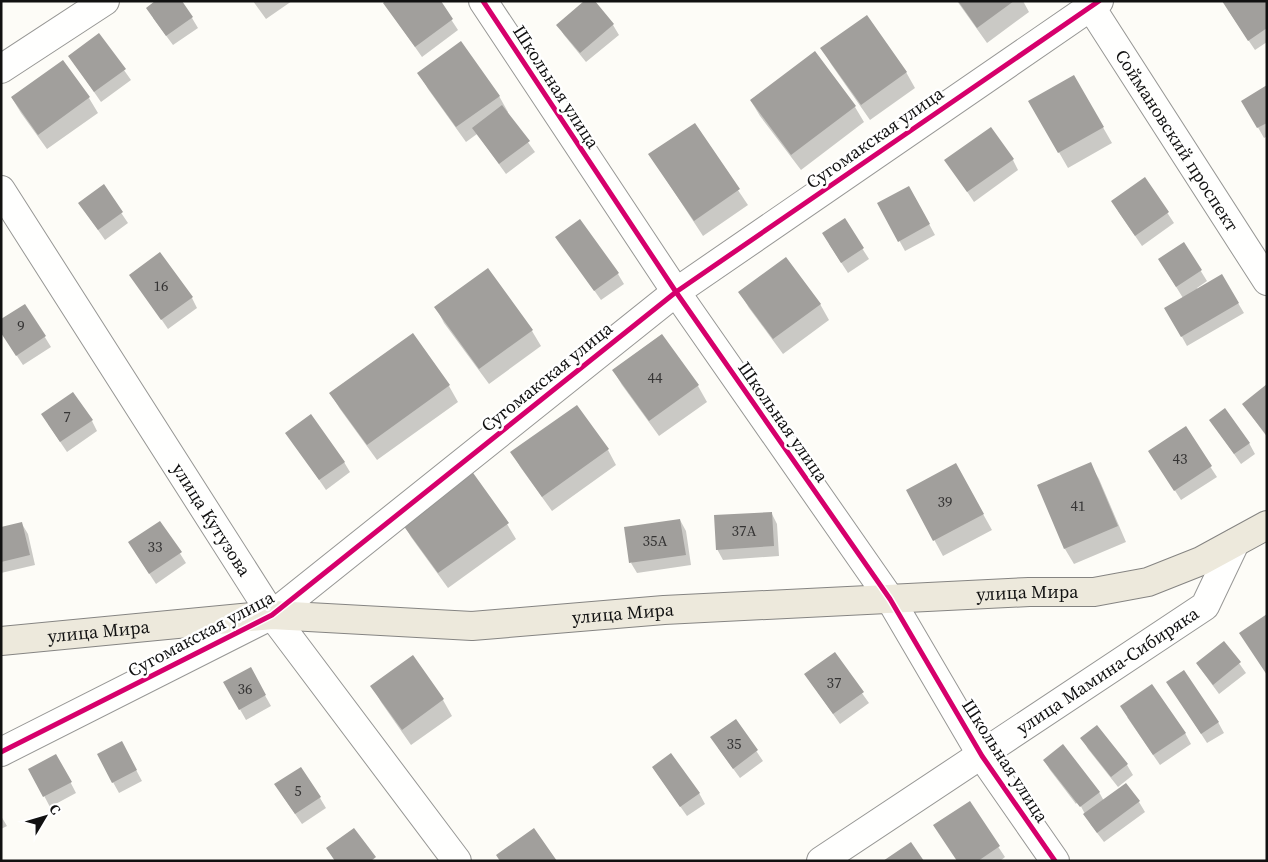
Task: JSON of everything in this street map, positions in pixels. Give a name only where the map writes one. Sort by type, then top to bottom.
[{"type":"main road","points":[[1235,543],[1267,525]]},
{"type":"main road","name":"улица Мира","points":[[1,641],[272,615],[472,626],[664,610],[1029,592],[1094,592],[1148,582],[1200,561],[1235,543]]},
{"type":"street","points":[[1,69],[105,1]]},
{"type":"street","name":"Школьная улица","points":[[484,1],[676,292],[890,599],[982,756],[1055,861]]},
{"type":"street","name":"Сугомакская улица","points":[[1,752],[272,615],[676,292],[1092,3]]},
{"type":"street","name":"Соймановский проспект","points":[[1092,3],[1267,281]]},
{"type":"street","name":"улица Кутузова","points":[[1,190],[272,615],[457,861]]},
{"type":"street","name":"улица Мамина-Сибиряка","points":[[821,861],[982,756],[1205,606],[1235,543]]},
{"type":"building","points":[[155,1],[182,1],[193,17],[166,36],[146,8]]},
{"type":"building","points":[[385,1],[441,1],[453,19],[415,47],[383,3]]},
{"type":"building","points":[[584,1],[595,1],[614,24],[580,53],[556,25]]},
{"type":"building","points":[[958,1],[1014,1],[977,28]]},
{"type":"building","points":[[1222,1],[1267,1],[1267,28],[1248,41]]},
{"type":"building","points":[[867,15],[907,72],[861,105],[820,48]]},
{"type":"building","points":[[99,33],[126,69],[94,92],[68,56]]},
{"type":"building","points":[[461,41],[500,96],[456,127],[417,73]]},
{"type":"building","points":[[815,51],[856,106],[791,155],[750,100]]},
{"type":"building","points":[[63,60],[90,97],[38,135],[11,97]]},
{"type":"building","points":[[1074,75],[1104,127],[1058,153],[1028,101]]},
{"type":"building","points":[[1267,85],[1267,123],[1257,128],[1241,101]]},
{"type":"building","points":[[502,105],[530,141],[499,164],[472,128]]},
{"type":"building","points":[[695,123],[740,189],[694,221],[648,154]]},
{"type":"building","points":[[991,127],[1014,159],[967,192],[944,160]]},
{"type":"building","points":[[1145,177],[1169,212],[1135,236],[1111,201]]},
{"type":"building","points":[[104,184],[123,212],[98,230],[78,203]]},
{"type":"building","points":[[909,186],[930,224],[898,242],[877,203]]},
{"type":"building","points":[[845,218],[864,248],[841,263],[822,233]]},
{"type":"building","points":[[580,219],[619,273],[594,291],[555,237]]},
{"type":"building","points":[[1184,242],[1202,270],[1176,287],[1158,259]]},
{"type":"building","points":[[160,252],[193,297],[161,320],[129,275]]},
{"type":"building","points":[[786,257],[821,304],[773,339],[738,292]]},
{"type":"building","points":[[488,268],[533,330],[479,369],[434,307]]},
{"type":"building","points":[[1222,274],[1239,303],[1181,337],[1164,308]]},
{"type":"building","points":[[25,304],[46,336],[16,356],[1,333],[1,319]]},
{"type":"building","points":[[413,333],[450,385],[367,445],[329,393]]},
{"type":"building","points":[[662,334],[699,385],[649,421],[612,370]]},
{"type":"building","points":[[1267,384],[1267,436],[1242,404]]},
{"type":"building","points":[[73,392],[93,420],[60,442],[41,414]]},
{"type":"building","points":[[577,405],[609,449],[542,497],[510,452]]},
{"type":"building","points":[[1225,408],[1250,443],[1234,454],[1209,420]]},
{"type":"building","points":[[311,414],[345,462],[319,480],[285,433]]},
{"type":"building","points":[[1186,426],[1212,466],[1174,491],[1148,451]]},
{"type":"building","points":[[1091,462],[1118,526],[1064,549],[1037,485]]},
{"type":"building","points":[[956,463],[984,514],[933,541],[906,490]]},
{"type":"building","points":[[471,470],[509,523],[438,573],[400,521]]},
{"type":"building","points":[[772,512],[774,546],[716,550],[714,515]]},
{"type":"building","points":[[680,519],[686,555],[629,563],[624,527]]},
{"type":"building","points":[[160,521],[182,552],[149,574],[128,542]]},
{"type":"building","points":[[22,522],[30,555],[1,562],[1,527]]},
{"type":"building","points":[[1267,614],[1267,675],[1239,633]]},
{"type":"building","points":[[1224,641],[1241,662],[1213,685],[1196,663]]},
{"type":"building","points":[[835,652],[864,692],[833,714],[804,674]]},
{"type":"building","points":[[413,655],[444,699],[402,730],[370,686]]},
{"type":"building","points":[[251,667],[266,695],[239,710],[223,682]]},
{"type":"building","points":[[1184,670],[1219,722],[1201,734],[1166,682]]},
{"type":"building","points":[[1152,684],[1186,733],[1153,755],[1120,706]]},
{"type":"building","points":[[736,719],[758,750],[733,769],[710,737]]},
{"type":"building","points":[[1097,725],[1128,764],[1111,777],[1080,738]]},
{"type":"building","points":[[122,741],[137,770],[112,783],[97,754]]},
{"type":"building","points":[[1063,744],[1100,792],[1080,807],[1043,760]]},
{"type":"building","points":[[671,753],[700,793],[680,807],[652,767]]},
{"type":"building","points":[[56,754],[72,782],[43,797],[28,769]]},
{"type":"building","points":[[301,767],[321,797],[295,814],[274,784]]},
{"type":"building","points":[[1126,783],[1140,801],[1097,833],[1083,814]]},
{"type":"building","points":[[970,801],[1000,846],[978,861],[957,861],[933,825]]},
{"type":"building","points":[[354,828],[376,857],[371,861],[335,861],[326,848]]},
{"type":"building","points":[[534,828],[557,861],[500,861],[496,855]]},
{"type":"building","points":[[911,842],[924,861],[883,861]]},
{"type":"cycle path","points":[[483,1],[676,292],[890,599],[982,756],[1055,861]]},
{"type":"cycle path","points":[[1,752],[272,615],[676,292],[1099,1]]}]
